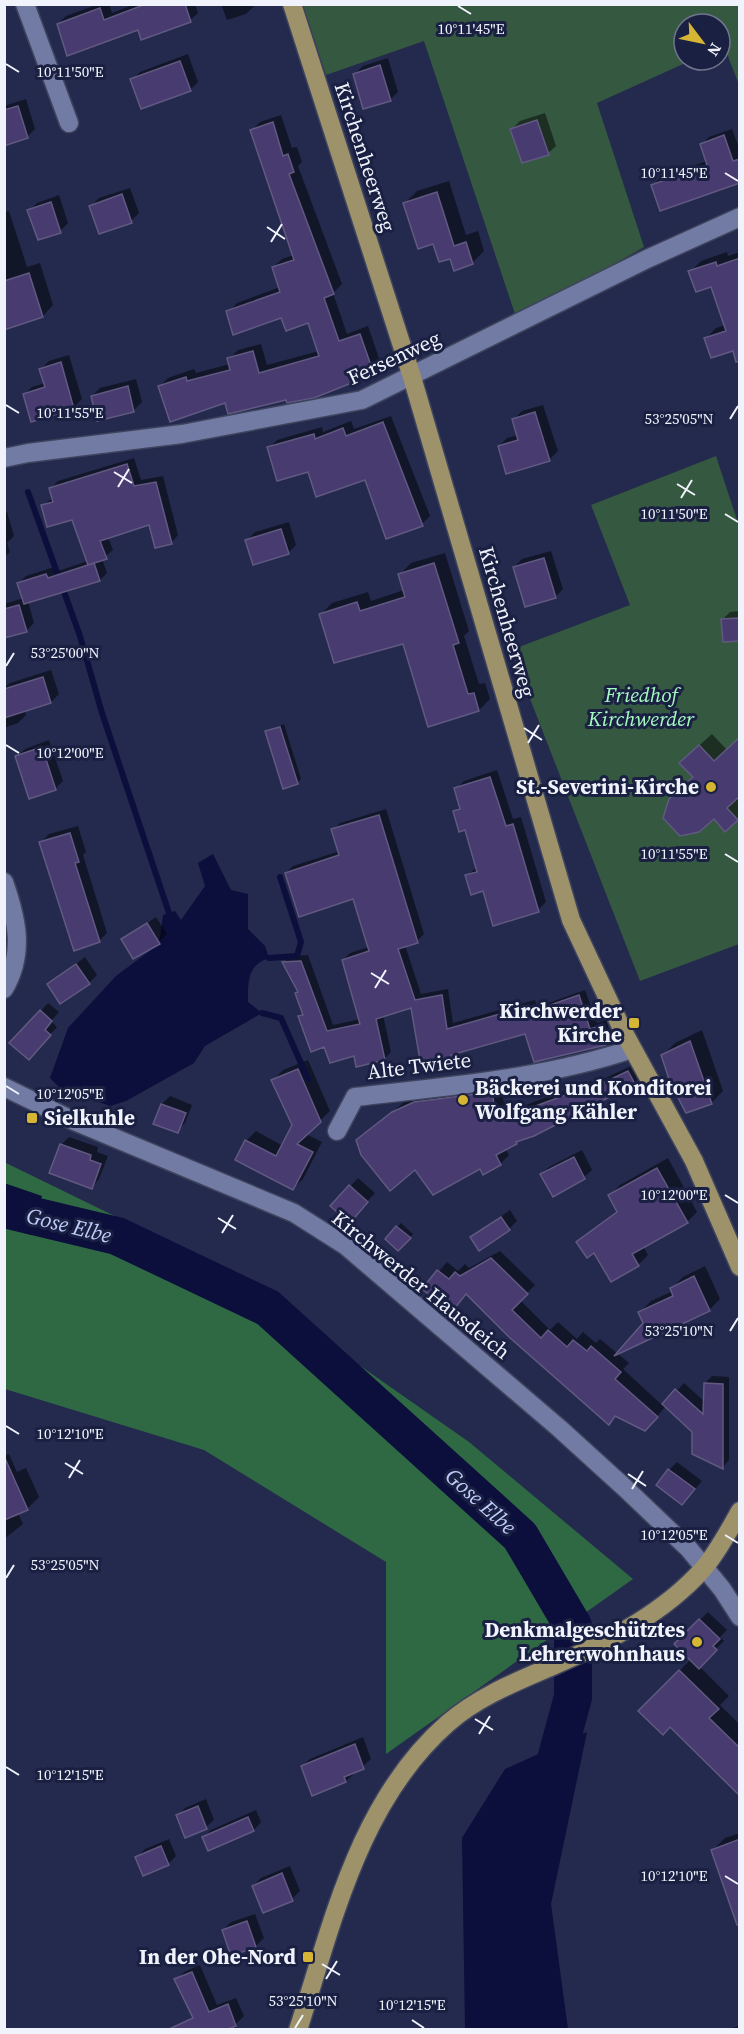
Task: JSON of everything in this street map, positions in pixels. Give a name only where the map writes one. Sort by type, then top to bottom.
[{"type":"main road","name":"Kirchenheerweg","points":[[292,4],[412,377],[571,920],[632,1049],[694,1161],[740,1267]]},
{"type":"main road","points":[[298,2030],[348,1876],[374,1818],[395,1782],[449,1722],[510,1683],[590,1648],[662,1606],[705,1567],[740,1511]]},
{"type":"street","points":[[25,4],[69,123]]},
{"type":"street","name":"Fersenweg","points":[[4,458],[182,434],[362,400],[647,259],[740,217]]},
{"type":"street","points":[[4,882],[16,919],[18,947],[13,975],[4,989]]},
{"type":"street","name":"Alte Twiete","points":[[337,1131],[355,1097],[496,1079],[592,1062],[632,1049]]},
{"type":"street","name":"Kirchwerder Hausdeich","points":[[4,1087],[74,1121],[294,1213],[346,1246],[573,1440],[705,1567],[740,1617]]},
{"type":"green space","points":[[303,5],[739,5],[739,85],[732,67],[732,12],[672,12],[672,69],[597,103],[644,247],[517,320],[424,41],[326,75]]},
{"type":"green space","name":"Friedhof Kirchwerder","points":[[716,456],[740,529],[739,944],[640,981],[511,650],[630,605],[591,505]]},
{"type":"green space","points":[[4,1162],[219,1267],[469,1442],[633,1579],[386,1754],[386,1562],[204,1450],[5,1389]]},
{"type":"shaded area","points":[[213,854],[231,890],[248,894],[248,929],[265,946],[269,958],[256,965],[249,981],[248,1002],[262,1013],[205,1046],[194,1063],[126,1101],[110,1106],[60,1088],[50,1078],[68,1028],[116,976],[159,944],[163,915],[175,911],[181,920],[205,886],[198,863]]},
{"type":"shaded area","points":[[4,1183],[42,1196],[31,1235],[5,1227]]},
{"type":"shaded area","points":[[587,1732],[551,1904],[568,2029],[465,2029],[462,1838],[505,1769]]},
{"type":"building","points":[[146,4],[185,4],[191,22],[141,40],[138,30],[67,56],[57,24],[100,8],[104,20]]},
{"type":"building","points":[[180,61],[191,91],[141,109],[130,79]]},
{"type":"building","points":[[380,65],[391,101],[363,109],[353,74]]},
{"type":"building","points":[[18,106],[28,138],[4,146],[4,110]]},
{"type":"building","points":[[537,120],[549,155],[522,163],[510,129]]},
{"type":"building","points":[[273,122],[283,156],[288,154],[294,172],[289,174],[334,294],[324,298],[339,341],[360,334],[374,374],[314,398],[287,403],[286,400],[228,414],[225,403],[170,422],[158,386],[186,377],[187,381],[230,370],[227,358],[253,351],[259,373],[319,356],[308,323],[286,331],[281,318],[233,335],[226,311],[280,292],[272,267],[294,260],[250,130]]},
{"type":"building","points":[[724,135],[733,161],[740,159],[740,183],[660,211],[651,185],[707,165],[700,144]]},
{"type":"building","points":[[437,192],[454,246],[466,242],[473,264],[454,271],[450,259],[439,262],[433,244],[418,249],[403,203]]},
{"type":"building","points":[[122,194],[132,223],[99,234],[89,206]]},
{"type":"building","points":[[51,202],[61,233],[38,240],[27,210]]},
{"type":"building","points":[[740,258],[740,361],[736,362],[733,351],[711,358],[704,338],[726,331],[711,287],[696,292],[688,271],[716,262],[717,266]]},
{"type":"building","points":[[29,273],[43,317],[4,330],[4,281]]},
{"type":"building","points":[[61,362],[74,409],[31,422],[23,394],[45,387],[39,369]]},
{"type":"building","points":[[128,386],[134,412],[97,421],[91,396]]},
{"type":"building","points":[[535,412],[550,461],[506,474],[498,446],[518,440],[512,419]]},
{"type":"building","points":[[383,422],[423,526],[386,539],[365,480],[316,497],[308,472],[277,481],[267,447],[314,434],[315,439],[343,428],[346,436]]},
{"type":"building","points":[[127,464],[134,486],[156,482],[172,544],[155,548],[149,525],[100,541],[107,559],[94,563],[100,581],[24,604],[17,583],[46,574],[48,578],[88,565],[72,520],[47,527],[41,505],[53,502],[49,488]]},
{"type":"building","points":[[281,529],[289,554],[253,565],[245,540]]},
{"type":"building","points":[[544,558],[556,598],[525,607],[513,567]]},
{"type":"building","points":[[434,563],[459,643],[453,645],[468,694],[474,693],[479,711],[428,727],[403,644],[334,663],[319,614],[357,602],[360,611],[405,597],[398,574]]},
{"type":"building","points":[[19,605],[27,632],[4,638],[4,609]]},
{"type":"building","points":[[740,618],[740,641],[723,642],[721,619]]},
{"type":"building","points":[[43,677],[51,703],[4,718],[4,689]]},
{"type":"building","points":[[280,727],[298,784],[283,789],[265,731]]},
{"type":"building","name":"St.-Severini-Kirche","points":[[740,737],[740,796],[727,808],[738,820],[725,832],[714,819],[699,832],[680,836],[663,818],[669,799],[693,777],[679,763],[699,745],[714,761]]},
{"type":"building","points":[[42,747],[56,790],[29,799],[15,756]]},
{"type":"building","points":[[490,777],[506,826],[513,824],[539,912],[493,926],[483,891],[471,895],[465,875],[477,872],[465,830],[459,832],[453,811],[460,809],[454,788]]},
{"type":"building","points":[[379,815],[418,943],[398,949],[415,1000],[442,995],[447,1029],[528,1006],[530,1012],[579,995],[590,1029],[600,1026],[606,1045],[534,1062],[525,1034],[451,1055],[452,1061],[421,1066],[411,1008],[376,1019],[385,1060],[356,1067],[354,1056],[330,1063],[324,1047],[311,1052],[298,1016],[303,1015],[295,993],[298,992],[282,962],[301,961],[327,1031],[360,1024],[342,960],[369,951],[353,899],[299,917],[285,873],[339,855],[331,829]]},
{"type":"building","points":[[70,833],[79,862],[75,863],[100,942],[74,951],[39,842]]},
{"type":"building","points":[[147,923],[160,944],[133,959],[121,939]]},
{"type":"building","points":[[76,964],[90,984],[60,1004],[47,984]]},
{"type":"building","points":[[40,1010],[52,1021],[45,1030],[51,1035],[29,1060],[9,1043]]},
{"type":"building","points":[[690,1041],[712,1104],[686,1113],[670,1082],[661,1055]]},
{"type":"building","points":[[298,1069],[321,1122],[297,1144],[313,1152],[293,1190],[235,1160],[245,1140],[276,1156],[292,1125],[271,1080]]},
{"type":"building","points":[[628,1071],[635,1084],[534,1136],[516,1142],[517,1144],[496,1155],[501,1165],[483,1175],[480,1169],[433,1195],[415,1170],[390,1191],[361,1155],[356,1140],[392,1112],[414,1102],[492,1092],[496,1116],[501,1113],[503,1118],[582,1089],[584,1092]]},
{"type":"building","points":[[161,1104],[186,1113],[178,1133],[153,1124]]},
{"type":"building","points":[[60,1144],[91,1155],[90,1160],[101,1164],[92,1189],[49,1173]]},
{"type":"building","points":[[574,1157],[585,1179],[553,1197],[540,1174]]},
{"type":"building","points":[[657,1168],[688,1223],[632,1254],[639,1266],[611,1282],[594,1253],[587,1258],[576,1242],[617,1212],[608,1195]]},
{"type":"building","points":[[349,1185],[368,1202],[350,1223],[330,1206]]},
{"type":"building","points":[[501,1217],[510,1230],[479,1251],[470,1237]]},
{"type":"building","points":[[396,1226],[411,1238],[398,1251],[385,1239]]},
{"type":"building","points":[[491,1258],[528,1294],[512,1310],[541,1338],[548,1330],[567,1347],[573,1340],[587,1351],[591,1346],[621,1372],[615,1379],[658,1417],[645,1431],[615,1416],[609,1425],[509,1337],[466,1294],[451,1313],[422,1289],[437,1270],[449,1279],[455,1272],[460,1276]]},
{"type":"building","points":[[694,1276],[710,1311],[614,1356],[643,1323],[638,1312],[673,1296],[670,1288]]},
{"type":"building","points":[[704,1383],[723,1384],[723,1469],[692,1454],[692,1432],[662,1404],[675,1389],[703,1414]]},
{"type":"building","points":[[4,1456],[28,1510],[4,1520]]},
{"type":"building","points":[[668,1469],[695,1489],[682,1505],[656,1485]]},
{"type":"building","name":"Denkmalgeschütztes Lehrerwohnhaus","points":[[699,1619],[720,1639],[713,1646],[717,1650],[699,1669],[674,1644]]},
{"type":"building","points":[[679,1670],[719,1709],[709,1718],[740,1748],[740,1796],[670,1727],[663,1735],[638,1711]]},
{"type":"building","points":[[355,1744],[364,1769],[344,1777],[346,1782],[312,1796],[301,1766]]},
{"type":"building","points":[[198,1806],[207,1829],[185,1838],[176,1815]]},
{"type":"building","points":[[248,1817],[254,1831],[208,1851],[202,1837]]},
{"type":"building","points":[[740,1839],[740,1925],[737,1925],[711,1850]]},
{"type":"building","points":[[161,1846],[169,1865],[143,1876],[135,1857]]},
{"type":"building","points":[[282,1873],[293,1901],[263,1913],[252,1886]]},
{"type":"building","points":[[247,1921],[256,1947],[231,1956],[222,1930]]},
{"type":"building","points":[[192,1972],[209,2012],[228,2004],[236,2026],[226,2030],[167,2030],[193,2018],[174,1979]]},
{"type":"waterway","points":[[28,492],[80,636],[102,713],[169,913]]},
{"type":"waterway","points":[[269,958],[297,956],[301,942],[280,877]]},
{"type":"waterway","points":[[262,1013],[281,1018],[308,1079]]},
{"type":"waterway","name":"Gose Elbe","points":[[4,1209],[117,1236],[268,1308],[520,1536],[573,1626],[573,1697],[547,1793]]},
{"type":"place","name":"St.-Severini-Kirche","points":[[711,787]]},
{"type":"place","name":"Kirchwerder Kirche","points":[[634,1023]]},
{"type":"place","name":"Bäckerei und Konditorei Wolfgang Kähler","points":[[463,1100]]},
{"type":"place","name":"Sielkuhle","points":[[32,1118]]},
{"type":"place","name":"Denkmalgeschütztes Lehrerwohnhaus","points":[[697,1642]]},
{"type":"place","name":"In der Ohe-Nord","points":[[308,1957]]}]
